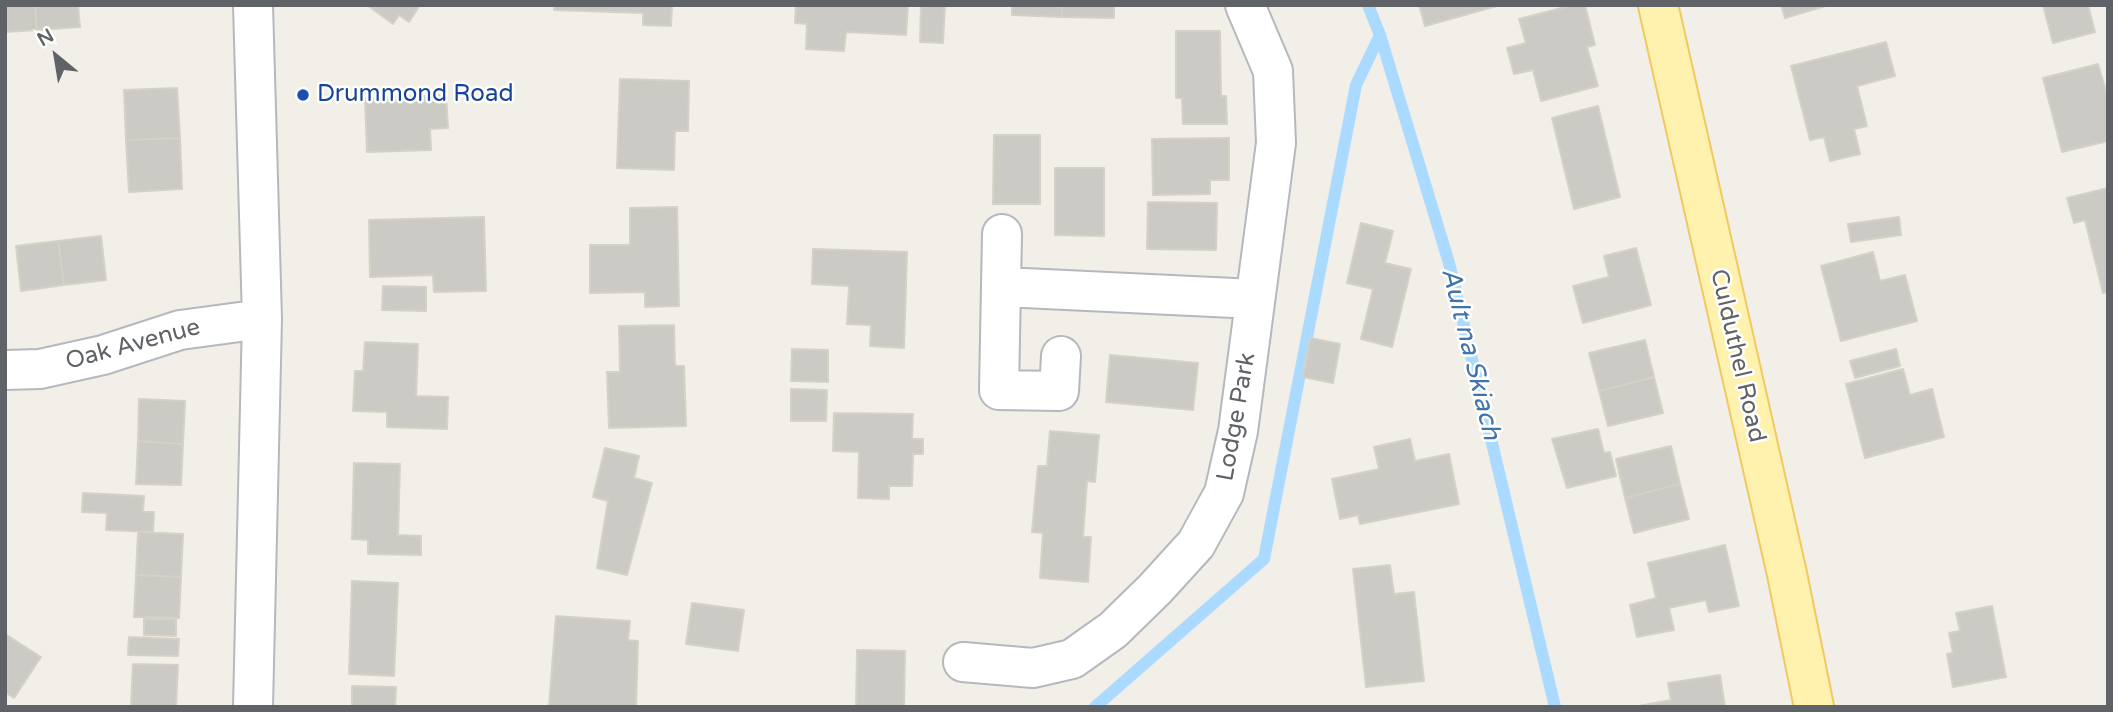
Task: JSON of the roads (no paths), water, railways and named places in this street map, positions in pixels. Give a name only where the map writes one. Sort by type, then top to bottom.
[{"type":"main road","name":"Culduthel Road","points":[[1658,5],[1787,574],[1814,707]]},
{"type":"street","points":[[253,5],[262,319],[253,707]]},
{"type":"street","name":"Lodge Park","points":[[963,662],[1033,668],[1072,659],[1113,630],[1155,589],[1196,544],[1224,493],[1238,431],[1276,143],[1276,96],[1266,50],[1245,5]]},
{"type":"street","points":[[1002,234],[999,390],[1059,391],[1061,356]]},
{"type":"street","points":[[1003,287],[1255,299]]},
{"type":"street","name":"Oak Avenue","points":[[5,370],[40,369],[103,355],[180,330],[262,319]]},
{"type":"waterway","name":"Ault na Skiach","points":[[1368,5],[1380,35],[1449,263],[1555,707]]},
{"type":"waterway","points":[[1095,707],[1264,559],[1356,85],[1380,35]]},
{"type":"place","name":"Drummond Road","points":[[303,95]]}]
